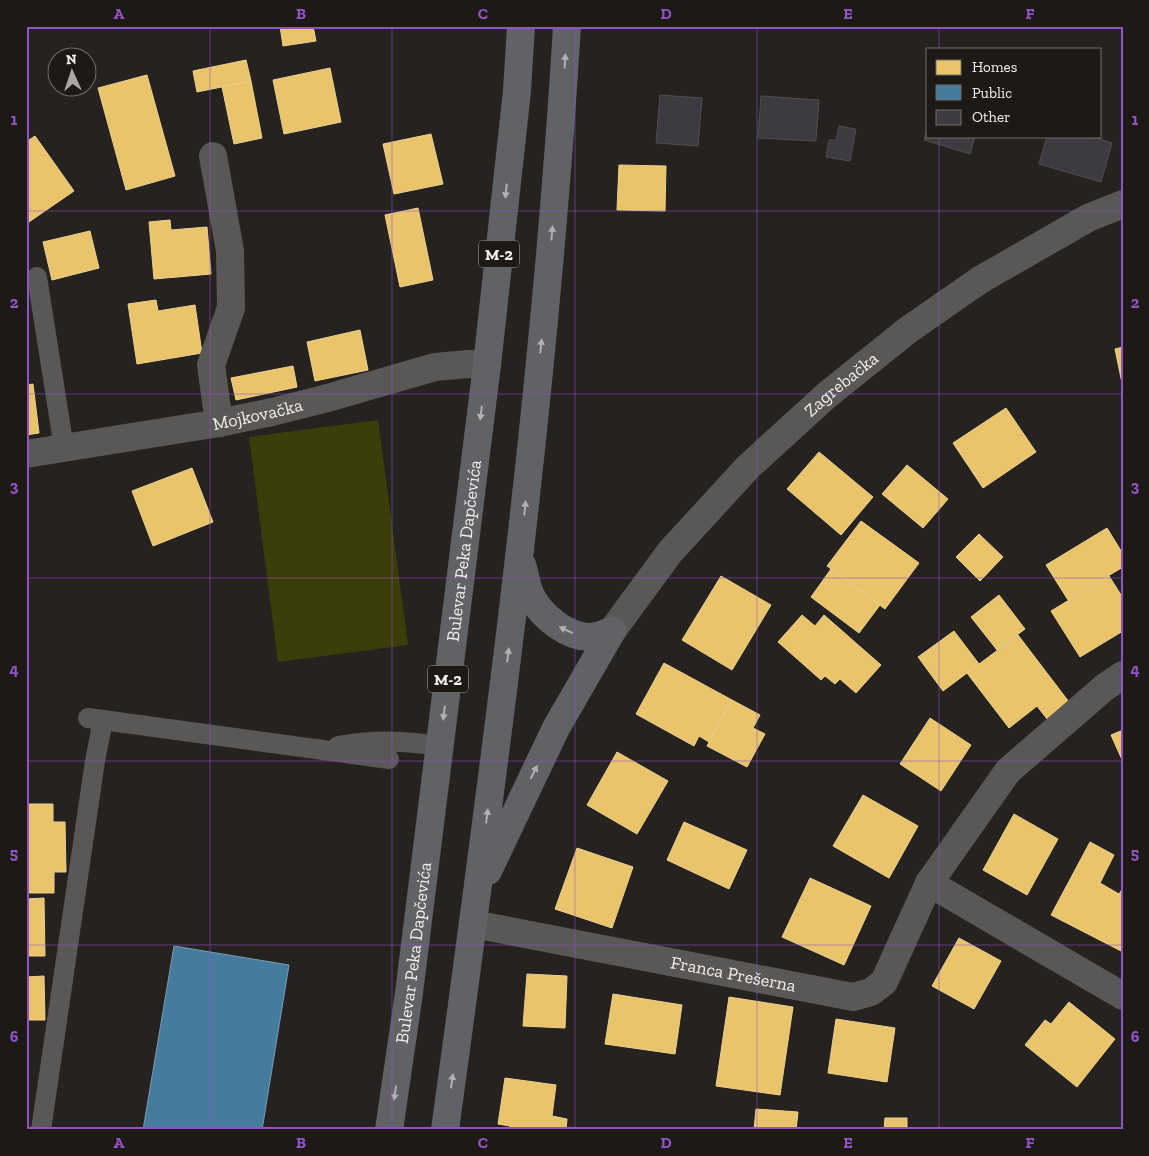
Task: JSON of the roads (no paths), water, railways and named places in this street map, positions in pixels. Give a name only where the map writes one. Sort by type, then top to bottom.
[{"type":"main road","name":"Bulevar Peka Dapčevića","points":[[389,1130],[409,993],[487,365],[517,91],[521,26]]},
{"type":"main road","points":[[445,1130],[520,556],[548,282],[567,26]]},
{"type":"main road","points":[[520,556],[530,593],[540,608],[556,625],[575,634],[596,637],[612,631]]},
{"type":"main road","points":[[477,896],[556,728],[612,631]]},
{"type":"street","points":[[213,156],[230,251],[231,308],[211,364],[219,423]]},
{"type":"street","name":"Zagrebačka","points":[[612,631],[670,552],[748,467],[826,395],[908,330],[980,280],[1088,218],[1123,204]]},
{"type":"street","name":"Mojkovačka","points":[[26,454],[219,423],[294,407],[436,367],[469,364],[487,365]]},
{"type":"street","name":"Franca Prešerna","points":[[473,924],[853,997],[871,992],[884,982],[929,883],[1008,771],[1105,687],[1123,676]]},
{"type":"street","points":[[929,883],[1123,996]]},
{"type":"lane","points":[[37,277],[64,448]]},
{"type":"lane","points":[[41,1130],[96,753],[96,719],[389,760]]},
{"type":"lane","points":[[319,750],[386,740],[440,746]]}]
